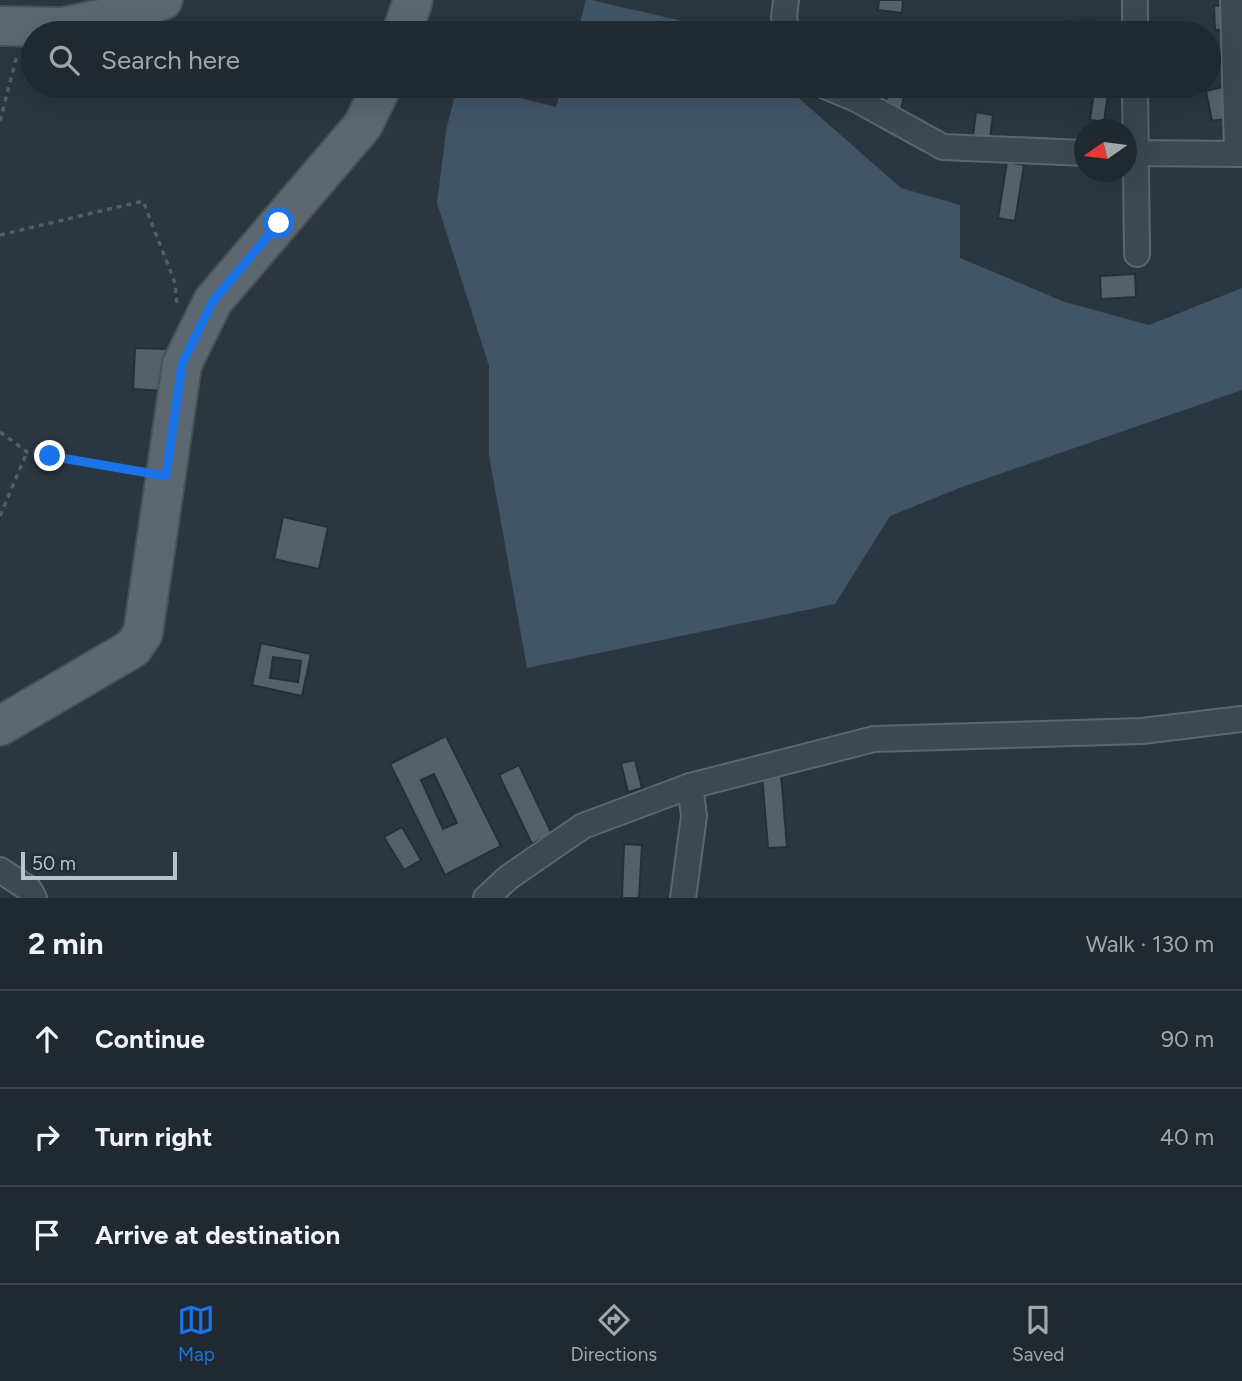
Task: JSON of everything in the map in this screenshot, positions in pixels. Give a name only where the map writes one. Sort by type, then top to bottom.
[{"type":"main road","points":[[91,21],[163,0]]},
{"type":"main road","points":[[406,21],[413,0]]},
{"type":"main road","points":[[0,726],[133,648],[144,633],[182,364],[213,301],[363,125],[376,98]]},
{"type":"street","points":[[785,21],[786,0]]},
{"type":"street","points":[[1135,0],[1135,21]]},
{"type":"street","points":[[1137,153],[1240,154],[1233,0]]},
{"type":"street","points":[[854,98],[943,147],[1074,153]]},
{"type":"street","points":[[1133,119],[1134,98]]},
{"type":"street","points":[[1133,182],[1138,254]]},
{"type":"street","points":[[486,898],[509,877],[583,826],[690,786],[874,739],[1142,731],[1242,719]]},
{"type":"street","points":[[683,898],[694,816],[690,786]]},
{"type":"street","points":[[0,870],[29,889],[34,898]]},
{"type":"path","points":[[0,121],[6,93],[13,26]]},
{"type":"path","points":[[0,235],[144,201],[175,283],[177,310]]},
{"type":"path","points":[[0,432],[27,452],[166,476]]},
{"type":"path","points":[[0,516],[27,452]]},
{"type":"water","points":[[586,0],[591,0],[683,21],[580,21]]},
{"type":"water","points":[[454,98],[520,98],[556,107],[559,98],[799,98],[901,188],[960,205],[960,258],[1065,302],[1149,325],[1242,288],[1242,390],[962,487],[890,516],[835,604],[527,668],[489,455],[489,366],[437,203],[446,131]]},
{"type":"building","points":[[879,0],[903,0],[902,13],[878,10]]},
{"type":"building","points":[[1231,5],[1232,29],[1221,30],[1221,21],[1215,21],[1214,6]]},
{"type":"building","points":[[1221,87],[1230,118],[1212,121],[1207,98],[1221,98]]},
{"type":"building","points":[[887,98],[904,98],[901,110],[885,106]]},
{"type":"building","points":[[1093,98],[1107,98],[1104,119],[1090,119]]},
{"type":"building","points":[[976,112],[993,115],[990,138],[973,136]]},
{"type":"building","points":[[1007,162],[1024,165],[1015,221],[998,218]]},
{"type":"building","points":[[1135,274],[1136,297],[1101,299],[1100,276]]},
{"type":"building","points":[[135,348],[167,349],[165,391],[133,389]]},
{"type":"building","points":[[283,517],[328,527],[319,569],[274,559]]},
{"type":"building","points":[[261,643],[311,654],[302,696],[252,685]],"holes":[[[273,657],[301,661],[298,682],[270,678]]]},
{"type":"building","points":[[446,736],[501,846],[445,875],[390,764]],"holes":[[[434,774],[457,823],[443,829],[421,780]]]},
{"type":"building","points":[[635,760],[642,788],[628,792],[621,763]]},
{"type":"building","points":[[519,765],[552,834],[532,844],[499,775]]},
{"type":"building","points":[[781,774],[787,847],[768,848],[762,775]]},
{"type":"building","points":[[402,827],[421,860],[404,870],[384,837]]},
{"type":"building","points":[[624,844],[642,845],[639,898],[622,898]]},
{"type":"route","points":[[50,456],[166,476],[182,364],[213,301],[279,223]]}]
